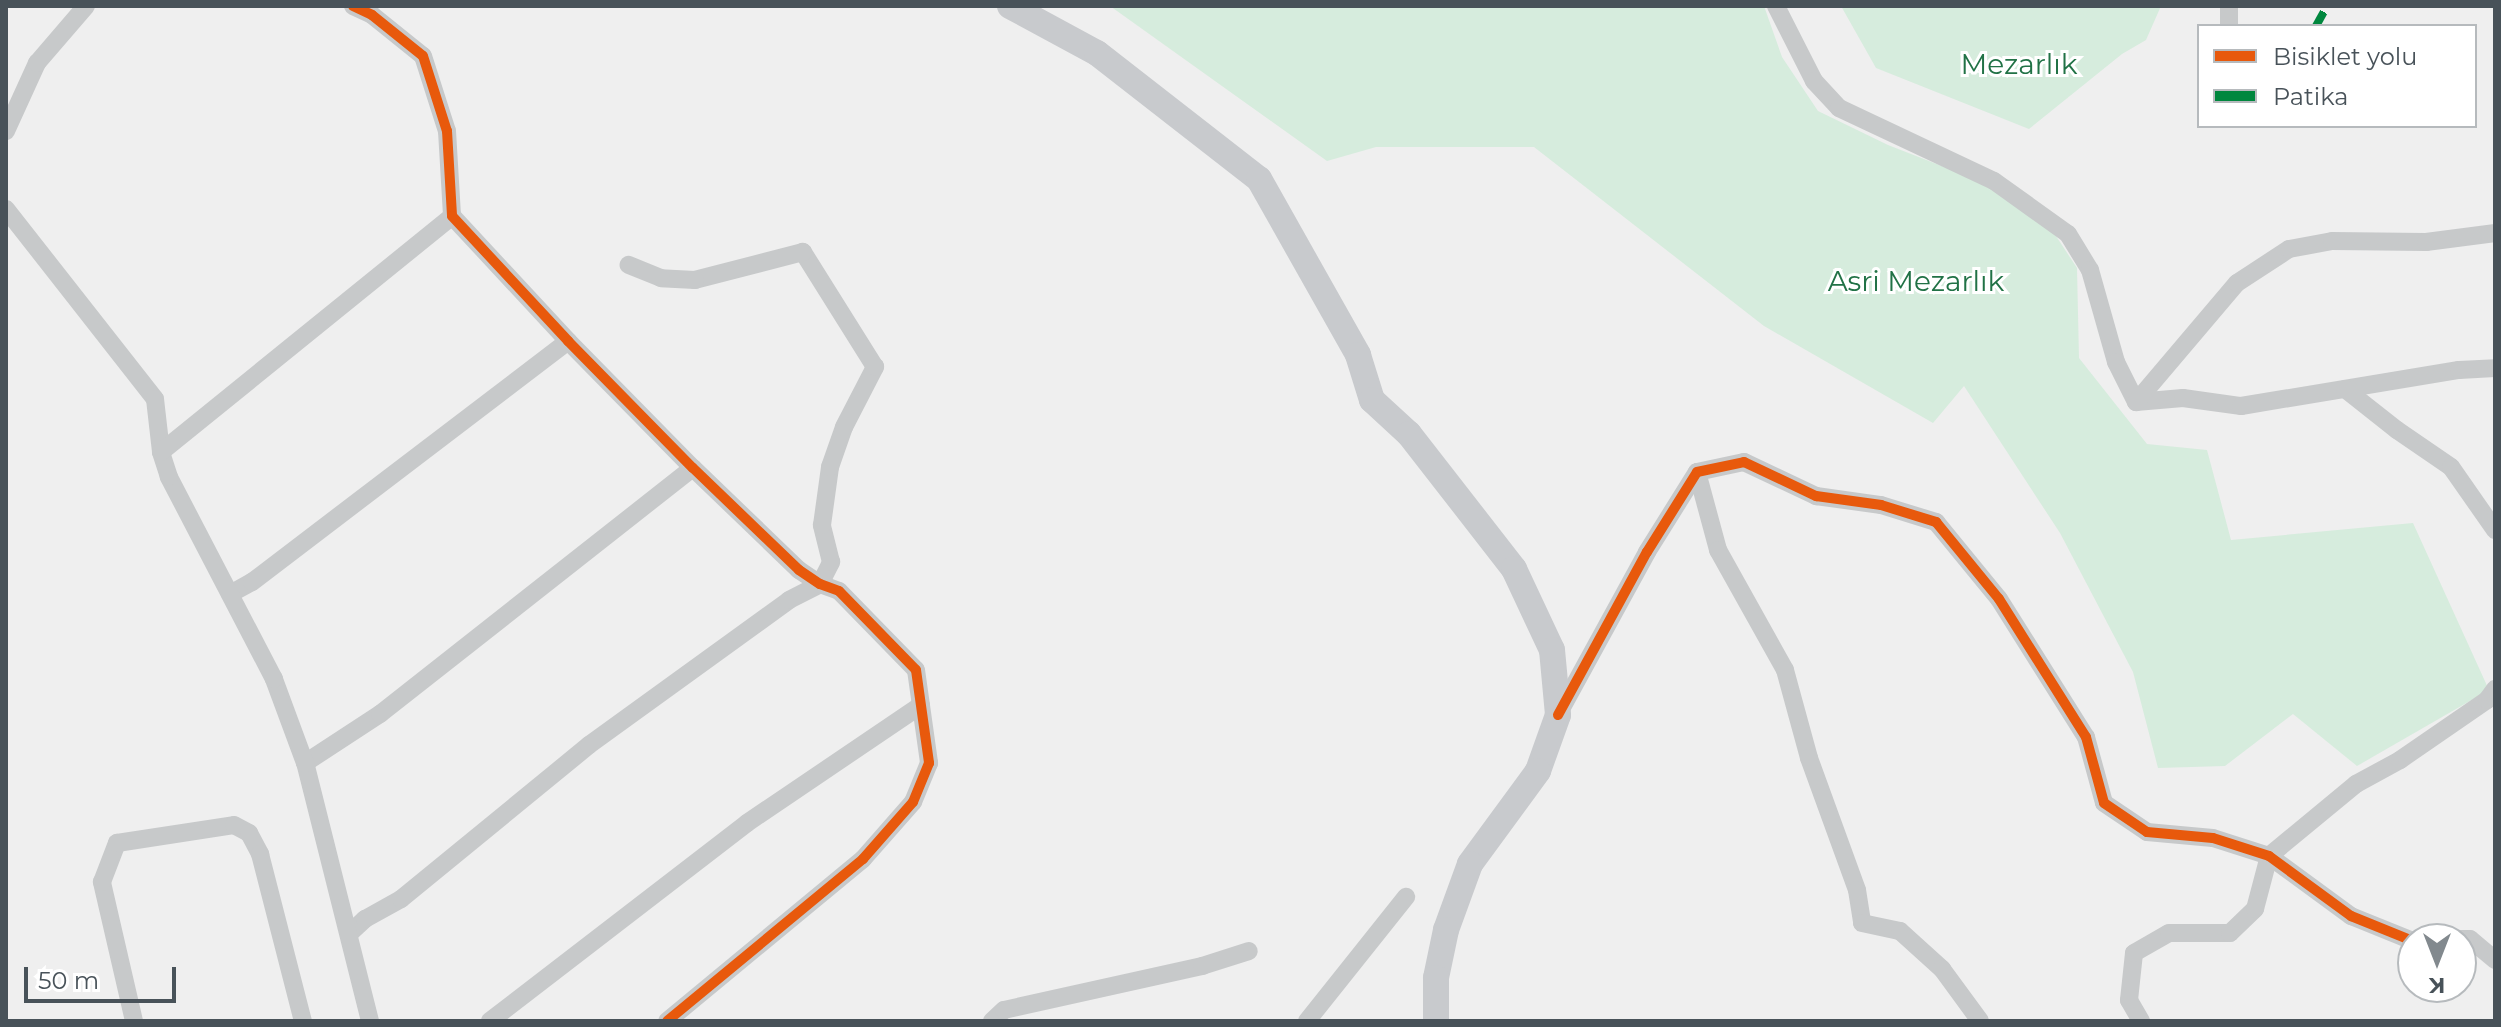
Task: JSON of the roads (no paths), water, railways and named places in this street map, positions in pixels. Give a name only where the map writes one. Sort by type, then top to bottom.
[{"type":"main road","points":[[1010,6],[1097,53],[1259,179],[1358,355],[1372,400],[1409,434],[1514,569],[1552,650],[1558,715],[1538,771],[1470,864],[1446,930],[1436,978],[1436,1021]]},
{"type":"street","points":[[6,131],[37,63],[86,6]]},
{"type":"street","points":[[353,6],[372,15],[423,56],[447,131],[452,216],[568,341],[693,468],[799,570],[820,584],[839,591],[916,670],[929,763],[913,802],[863,859],[667,1021]]},
{"type":"street","points":[[1776,6],[1814,81],[1839,108],[1994,181],[2068,234],[2090,270],[2116,362],[2136,402]]},
{"type":"street","points":[[6,209],[155,399],[161,452],[169,477],[274,679],[305,763],[370,1021]]},
{"type":"street","points":[[161,452],[452,216]]},
{"type":"street","points":[[2136,402],[2237,283],[2289,249],[2332,241],[2426,242],[2495,233]]},
{"type":"street","points":[[350,933],[401,899],[589,745],[789,600],[820,584],[831,562],[822,525],[830,467],[844,427],[875,367],[803,252],[695,280],[661,278],[628,265]]},
{"type":"street","points":[[230,594],[252,582],[568,341]]},
{"type":"street","points":[[2136,402],[2183,398],[2241,406],[2495,368]]},
{"type":"street","points":[[2345,389],[2451,467],[2495,530]]},
{"type":"street","points":[[1558,715],[1647,552],[1697,472],[1744,462],[1816,496],[1881,505],[1936,522],[1999,599],[2086,737],[2104,803],[2147,832],[2213,838],[2269,856],[2351,916],[2397,935]]},
{"type":"street","points":[[305,763],[380,714],[693,468]]},
{"type":"street","points":[[1697,472],[1718,550],[1785,670],[1809,758],[1857,890],[1862,923],[1900,931],[1942,969],[1980,1021]]},
{"type":"street","points":[[2141,1021],[2129,1000],[2134,953],[2169,933],[2230,933],[2255,909],[2269,856],[2356,784],[2400,760],[2487,700],[2495,689]]},
{"type":"street","points":[[490,1021],[747,823],[921,705]]},
{"type":"street","points":[[134,1021],[102,882],[117,843],[234,825],[249,833],[260,854],[303,1021]]},
{"type":"street","points":[[1307,1021],[1406,897]]},
{"type":"street","points":[[2477,945],[2495,960]]},
{"type":"street","points":[[992,1021],[1004,1010],[1202,966],[1249,951]]},
{"type":"park label","name":"Mezarlık","points":[[2019,64]]},
{"type":"park label","name":"Asri Mezarlık","points":[[1916,281]]}]
